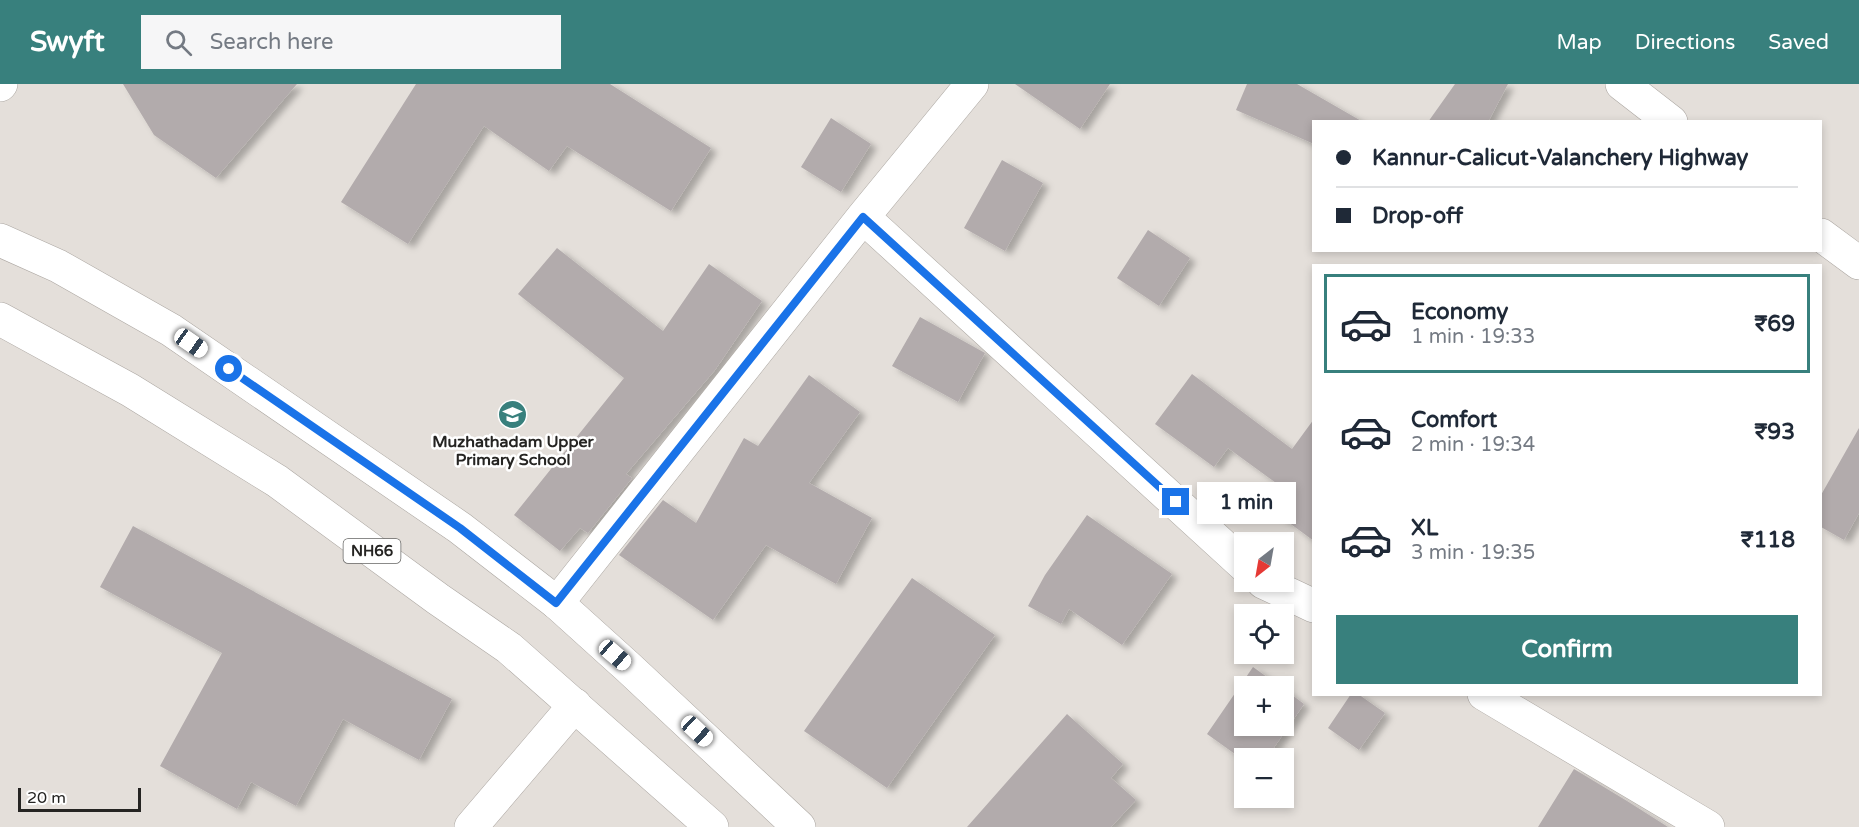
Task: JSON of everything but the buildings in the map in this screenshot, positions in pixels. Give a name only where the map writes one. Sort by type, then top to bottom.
[{"type":"main road","points":[[556,603],[863,217],[972,84]]},
{"type":"main road","points":[[1622,84],[1668,120]]},
{"type":"main road","points":[[863,217],[1234,556]]},
{"type":"main road","points":[[1822,237],[1859,263]]},
{"type":"main road","points":[[0,240],[58,266],[171,330],[460,528],[556,603],[799,827]]},
{"type":"main road","name":"NH66","points":[[0,319],[129,390],[277,481],[509,648],[712,827]]},
{"type":"main road","points":[[1284,592],[1312,605]]},
{"type":"main road","points":[[1488,696],[1708,827]]},
{"type":"main road","points":[[471,827],[575,705]]},
{"type":"place","name":"Muzhathadam Upper Primary School","points":[[513,414]]},
{"type":"route","points":[[229,369],[460,528],[556,603],[863,217],[1176,502]]}]
